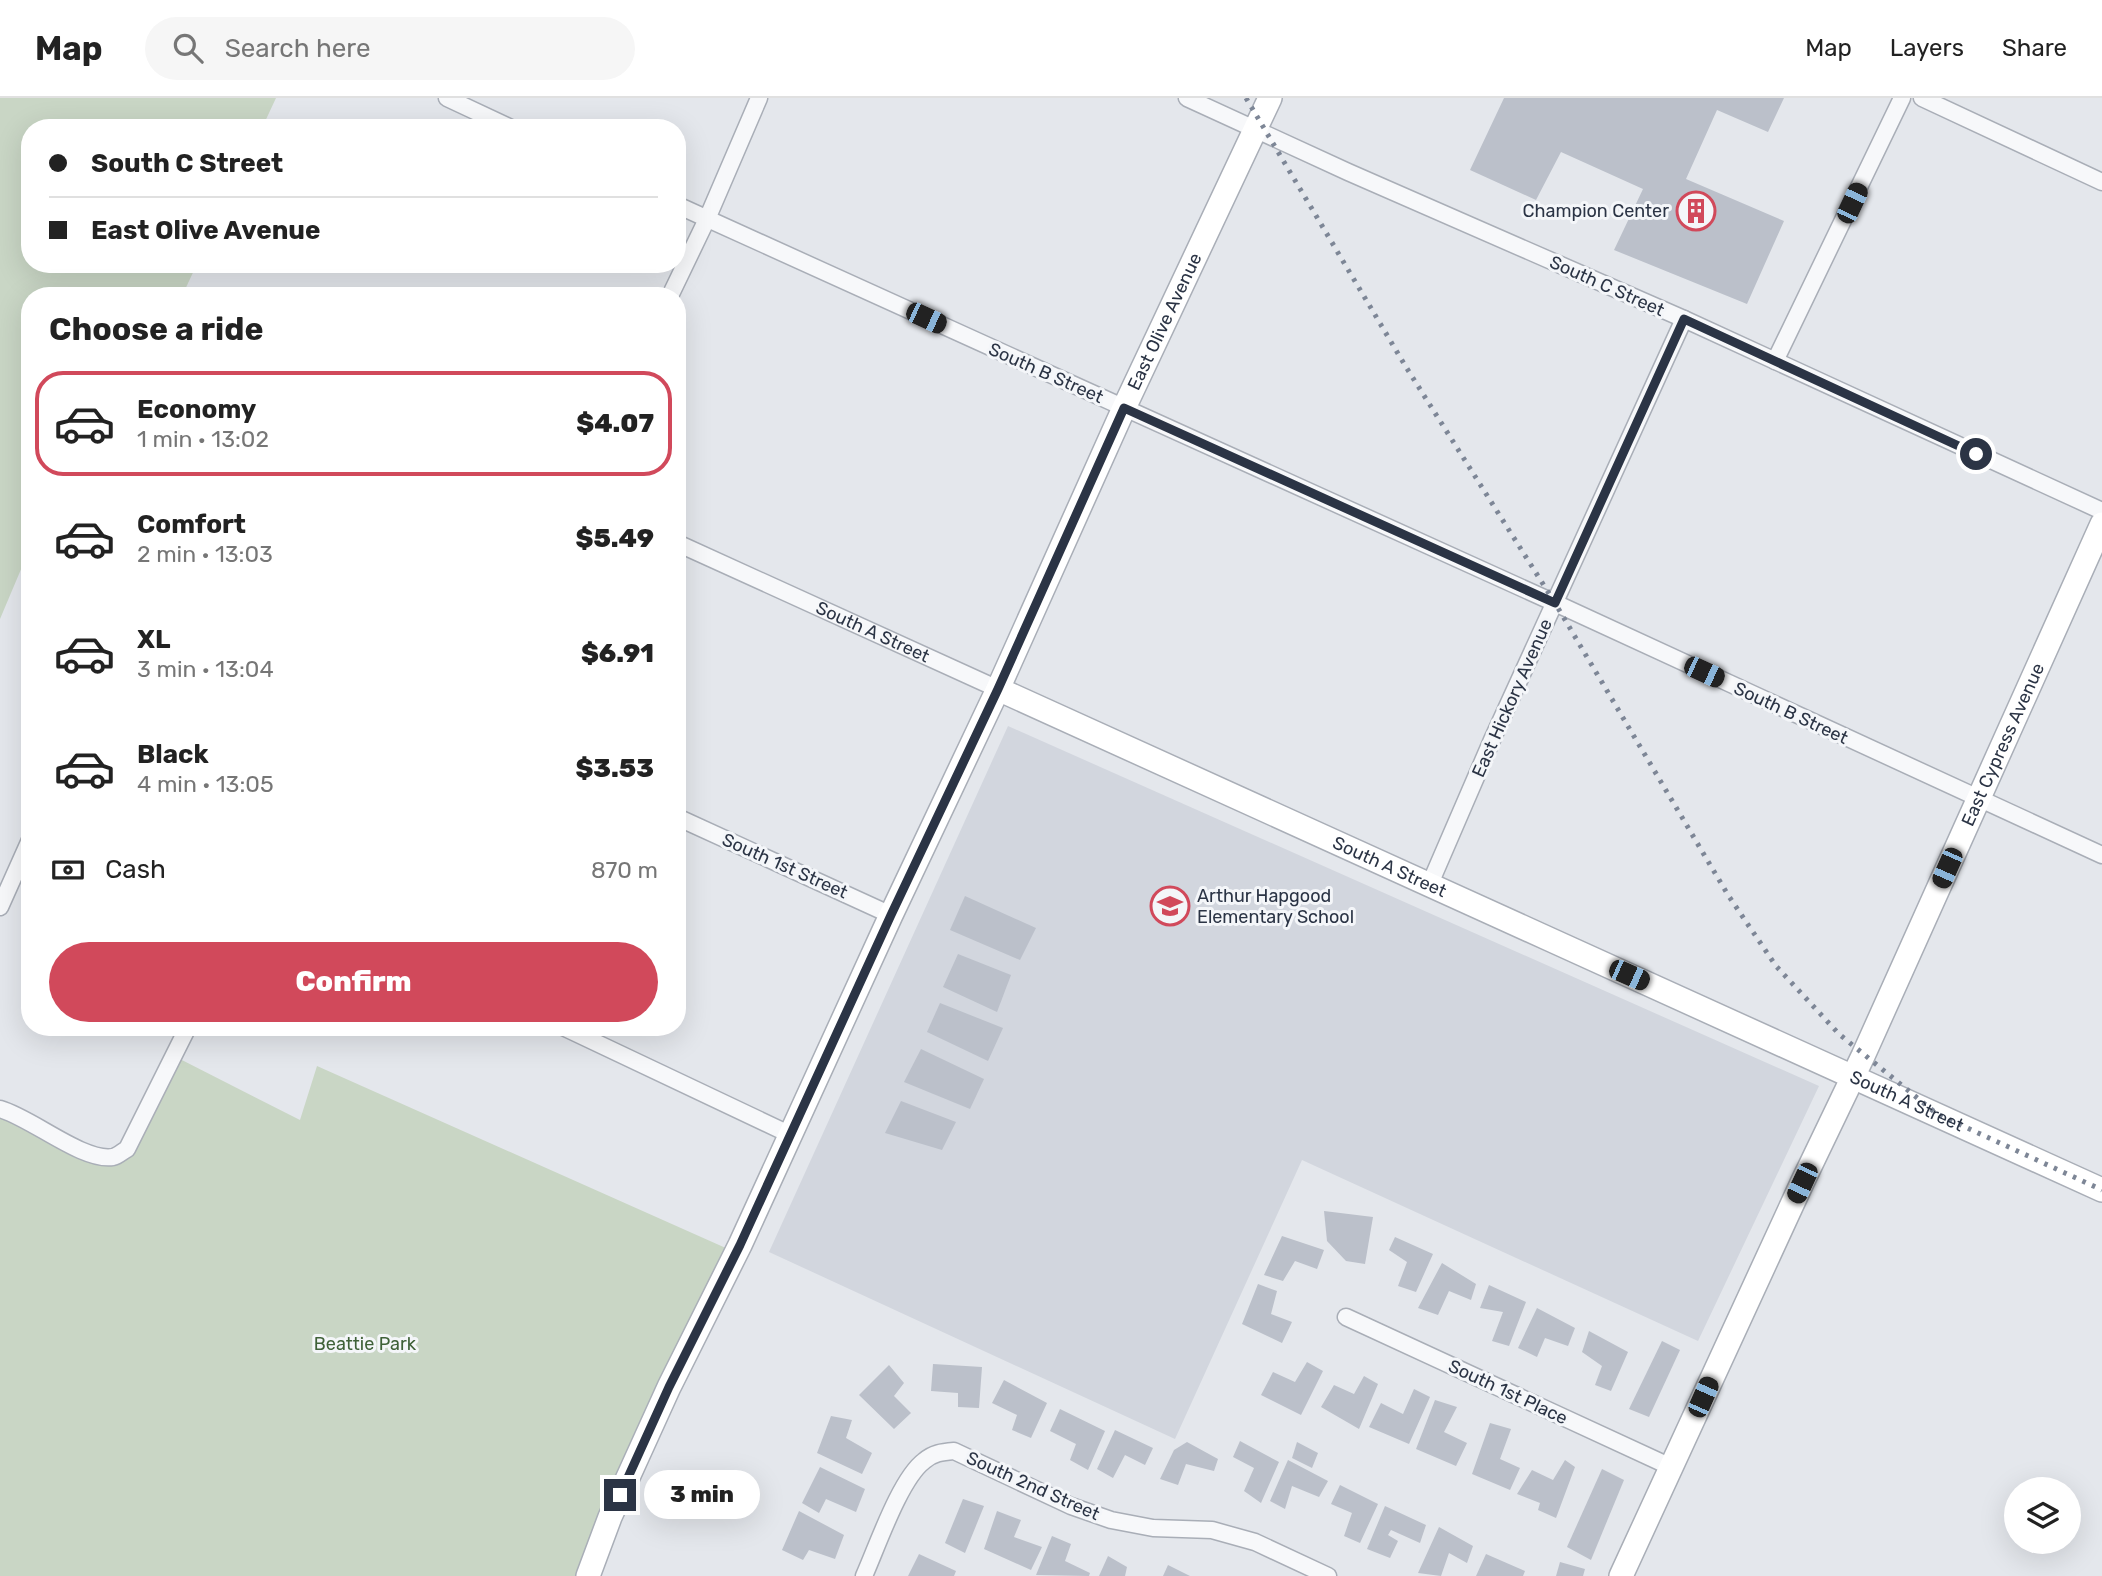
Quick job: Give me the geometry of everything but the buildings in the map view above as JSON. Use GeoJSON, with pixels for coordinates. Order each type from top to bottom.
{"type":"FeatureCollection","features":[{"type":"Feature","properties":{"kind":"street"},"geometry":{"type":"LineString","coordinates":[[447,98],[492,119]]}},
{"type":"Feature","properties":{"kind":"street"},"geometry":{"type":"LineString","coordinates":[[686,263],[759,98]]}},
{"type":"Feature","properties":{"kind":"street","name":"South C Street"},"geometry":{"type":"LineString","coordinates":[[1187,98],[1684,319],[2102,512]]}},
{"type":"Feature","properties":{"kind":"street","name":"East Olive Avenue"},"geometry":{"type":"LineString","coordinates":[[588,1576],[610,1517],[669,1387],[740,1245],[998,689],[1124,408],[1270,98]]}},
{"type":"Feature","properties":{"kind":"street"},"geometry":{"type":"LineString","coordinates":[[1775,361],[1902,98]]}},
{"type":"Feature","properties":{"kind":"street"},"geometry":{"type":"LineString","coordinates":[[1922,98],[2102,182]]}},
{"type":"Feature","properties":{"kind":"street","name":"South B Street"},"geometry":{"type":"LineString","coordinates":[[686,209],[1555,603],[2102,856]]}},
{"type":"Feature","properties":{"kind":"street","name":"East Hickory Avenue"},"geometry":{"type":"LineString","coordinates":[[1429,886],[1684,319]]}},
{"type":"Feature","properties":{"kind":"street","name":"East Cypress Avenue"},"geometry":{"type":"LineString","coordinates":[[1621,1576],[1854,1075],[2102,524]]}},
{"type":"Feature","properties":{"kind":"street","name":"South A Street"},"geometry":{"type":"LineString","coordinates":[[686,547],[2102,1189]]}},
{"type":"Feature","properties":{"kind":"street","name":"South 1st Street"},"geometry":{"type":"LineString","coordinates":[[686,821],[891,915]]}},
{"type":"Feature","properties":{"kind":"street"},"geometry":{"type":"LineString","coordinates":[[0,907],[21,860]]}},
{"type":"Feature","properties":{"kind":"street"},"geometry":{"type":"LineString","coordinates":[[0,1109],[39,1126],[84,1152],[114,1157],[127,1149],[184,1036]]}},
{"type":"Feature","properties":{"kind":"street"},"geometry":{"type":"LineString","coordinates":[[582,1036],[791,1135]]}},
{"type":"Feature","properties":{"kind":"street","name":"South 1st Place"},"geometry":{"type":"LineString","coordinates":[[1346,1317],[1671,1467]]}},
{"type":"Feature","properties":{"kind":"street","name":"South 2nd Street"},"geometry":{"type":"LineString","coordinates":[[864,1576],[904,1487],[922,1462],[938,1452],[954,1451],[1071,1506],[1111,1520],[1153,1528],[1212,1530],[1255,1542],[1328,1576]]}},
{"type":"Feature","properties":{"kind":"shaded area","name":"Arthur Hapgood Elementary School"},"geometry":{"type":"Polygon","coordinates":[[[1008,726],[1819,1086],[1698,1341],[1302,1160],[1175,1439],[769,1252],[1008,726]]]}},
{"type":"Feature","properties":{"kind":"green space"},"geometry":{"type":"Polygon","coordinates":[[[0,98],[276,98],[266,119],[21,119],[21,273],[193,273],[186,287],[21,287],[21,569],[0,619],[0,98]]]}},
{"type":"Feature","properties":{"kind":"green space","name":"Beattie Park"},"geometry":{"type":"Polygon","coordinates":[[[174,1056],[300,1120],[317,1066],[728,1249],[579,1576],[0,1576],[0,1109],[114,1157],[174,1056]]]}},
{"type":"Feature","properties":{"kind":"railway"},"geometry":{"type":"LineString","coordinates":[[1246,98],[1406,367],[1555,603],[1728,895],[1776,966],[1839,1034],[1937,1114],[2102,1190]]}},
{"type":"Feature","properties":{"kind":"place","name":"Champion Center"},"geometry":{"type":"Point","coordinates":[1696,211]}},
{"type":"Feature","properties":{"kind":"place","name":"Arthur Hapgood Elementary School"},"geometry":{"type":"Point","coordinates":[1170,906]}},
{"type":"Feature","properties":{"kind":"route"},"geometry":{"type":"LineString","coordinates":[[620,1495],[669,1387],[740,1245],[998,689],[1124,408],[1555,603],[1684,319],[1976,454]]}}]}
